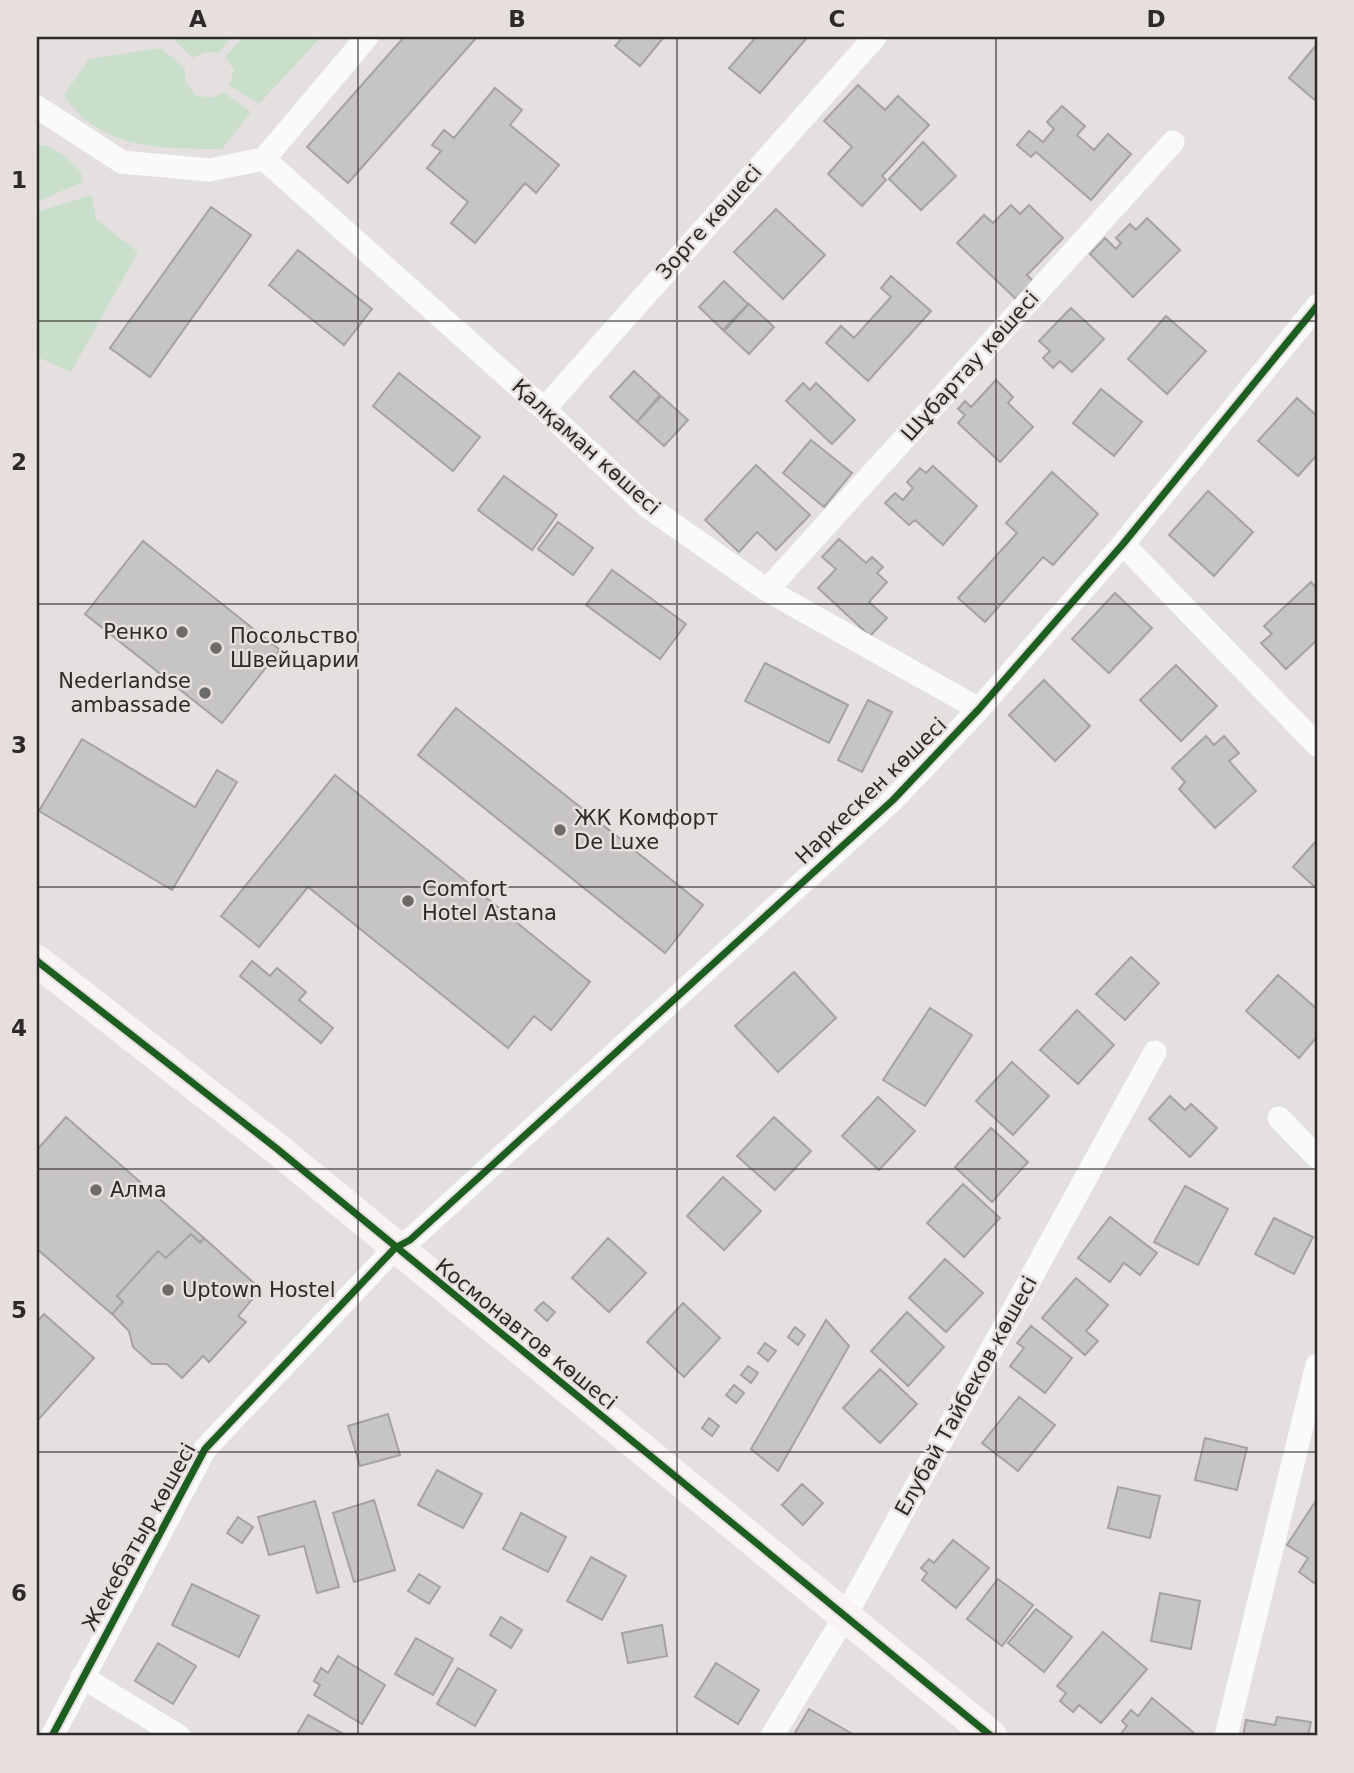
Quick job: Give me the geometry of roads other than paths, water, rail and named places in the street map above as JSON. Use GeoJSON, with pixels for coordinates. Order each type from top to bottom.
{"type":"FeatureCollection","features":[{"type":"Feature","properties":{"kind":"street"},"geometry":{"type":"LineString","coordinates":[[37,107],[122,162],[209,170],[264,159],[367,37]]}},
{"type":"Feature","properties":{"kind":"street","name":"Зорге көшесі"},"geometry":{"type":"LineString","coordinates":[[544,409],[875,37]]}},
{"type":"Feature","properties":{"kind":"street","name":"Шұбартау көшесі"},"geometry":{"type":"LineString","coordinates":[[767,590],[1173,142]]}},
{"type":"Feature","properties":{"kind":"street","name":"Қалқаман көшесі"},"geometry":{"type":"LineString","coordinates":[[264,159],[544,409],[647,506],[767,590],[979,709]]}},
{"type":"Feature","properties":{"kind":"street","name":"Наркескен көшесі"},"geometry":{"type":"LineString","coordinates":[[395,1248],[410,1240],[893,800],[979,709],[1122,544],[1317,306]]}},
{"type":"Feature","properties":{"kind":"street"},"geometry":{"type":"LineString","coordinates":[[1122,544],[1313,733]]}},
{"type":"Feature","properties":{"kind":"street","name":"Космонавтов көшесі"},"geometry":{"type":"LineString","coordinates":[[37,961],[276,1148],[844,1618],[991,1736]]}},
{"type":"Feature","properties":{"kind":"street","name":"Елубай Тайбеков көшесі"},"geometry":{"type":"LineString","coordinates":[[772,1736],[844,1618],[1155,1052]]}},
{"type":"Feature","properties":{"kind":"street"},"geometry":{"type":"LineString","coordinates":[[1279,1118],[1317,1157]]}},
{"type":"Feature","properties":{"kind":"street","name":"Жекебатыр көшесі"},"geometry":{"type":"LineString","coordinates":[[52,1736],[205,1449],[395,1248]]}},
{"type":"Feature","properties":{"kind":"street"},"geometry":{"type":"LineString","coordinates":[[1226,1736],[1317,1365]]}},
{"type":"Feature","properties":{"kind":"street"},"geometry":{"type":"LineString","coordinates":[[82,1677],[178,1736]]}},
{"type":"Feature","properties":{"kind":"place","name":"Ренко"},"geometry":{"type":"Point","coordinates":[182,632]}},
{"type":"Feature","properties":{"kind":"place","name":"Посольство Швейцарии"},"geometry":{"type":"Point","coordinates":[216,648]}},
{"type":"Feature","properties":{"kind":"place","name":"Nederlandse ambassade"},"geometry":{"type":"Point","coordinates":[205,693]}},
{"type":"Feature","properties":{"kind":"place","name":"ЖК Комфорт De Luxe"},"geometry":{"type":"Point","coordinates":[560,830]}},
{"type":"Feature","properties":{"kind":"place","name":"Comfort Hotel Astana"},"geometry":{"type":"Point","coordinates":[408,901]}},
{"type":"Feature","properties":{"kind":"place","name":"Алма"},"geometry":{"type":"Point","coordinates":[96,1190]}},
{"type":"Feature","properties":{"kind":"place","name":"Uptown Hostel"},"geometry":{"type":"Point","coordinates":[168,1290]}}]}
